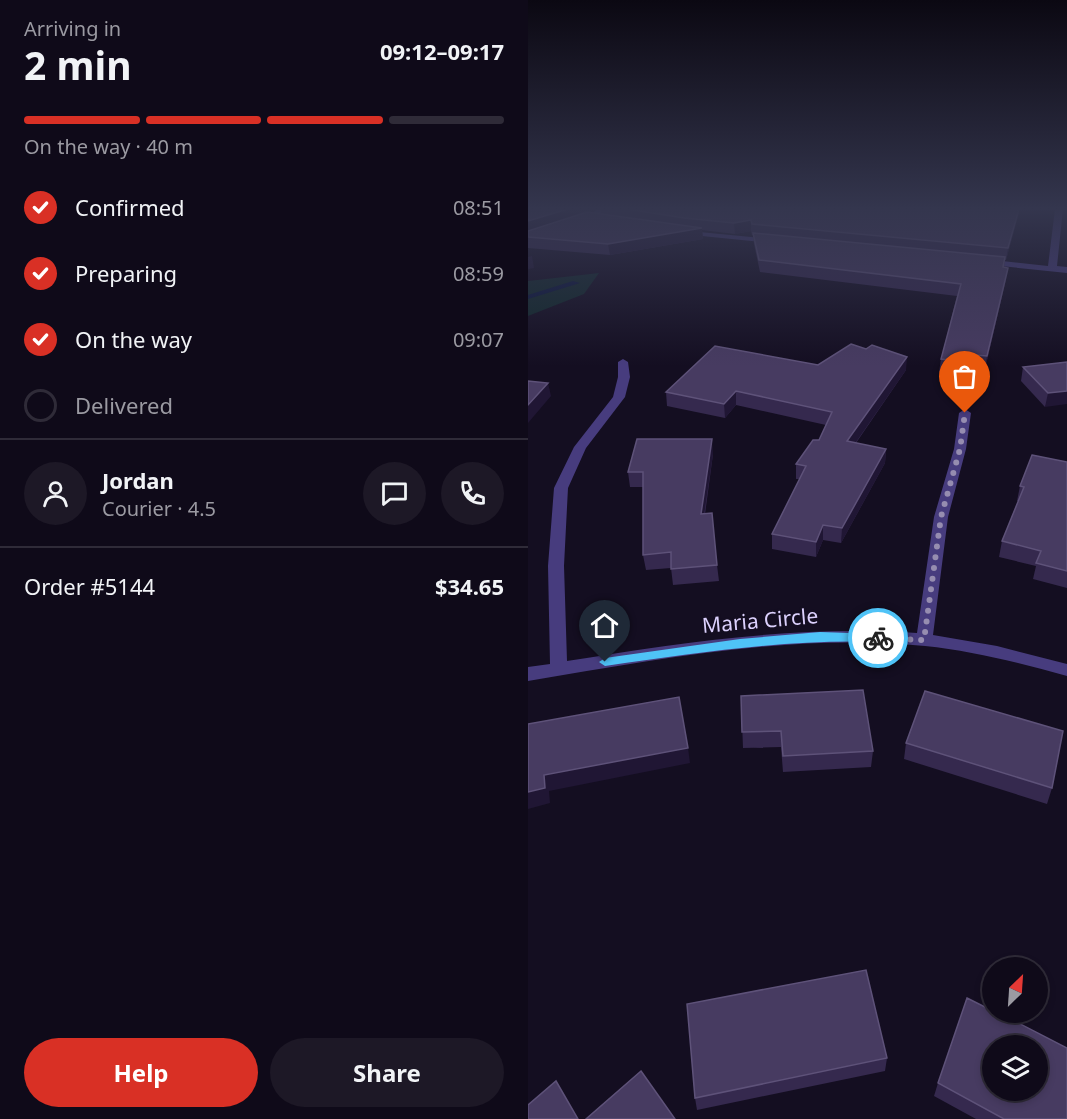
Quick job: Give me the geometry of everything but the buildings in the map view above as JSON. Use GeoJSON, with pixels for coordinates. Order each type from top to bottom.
{"type":"FeatureCollection","features":[{"type":"Feature","properties":{"kind":"street"},"geometry":{"type":"LineString","coordinates":[[971,261],[1067,270]]}},
{"type":"Feature","properties":{"kind":"street"},"geometry":{"type":"LineString","coordinates":[[1052,269],[1053,261]]}},
{"type":"Feature","properties":{"kind":"street"},"geometry":{"type":"LineString","coordinates":[[559,669],[556,566],[561,488],[580,447],[619,397],[624,377],[623,362]]}},
{"type":"Feature","properties":{"kind":"street"},"geometry":{"type":"LineString","coordinates":[[924,640],[941,517],[960,449],[965,413]]}},
{"type":"Feature","properties":{"kind":"street","name":"Maria Circle"},"geometry":{"type":"LineString","coordinates":[[528,674],[720,645],[820,636],[924,640],[982,647],[1067,670]]}},
{"type":"Feature","properties":{"kind":"green space"},"geometry":{"type":"Polygon","coordinates":[[[599,273],[584,294],[528,316],[528,281],[599,273]]]}},
{"type":"Feature","properties":{"kind":"waterway"},"geometry":{"type":"LineString","coordinates":[[528,297],[576,283]]}},
{"type":"Feature","properties":{"kind":"way so far"},"geometry":{"type":"LineString","coordinates":[[878,638],[924,640],[941,517],[960,449],[965,413]]}},
{"type":"Feature","properties":{"kind":"route"},"geometry":{"type":"LineString","coordinates":[[605,662],[740,643],[820,636],[878,638]]}}]}
